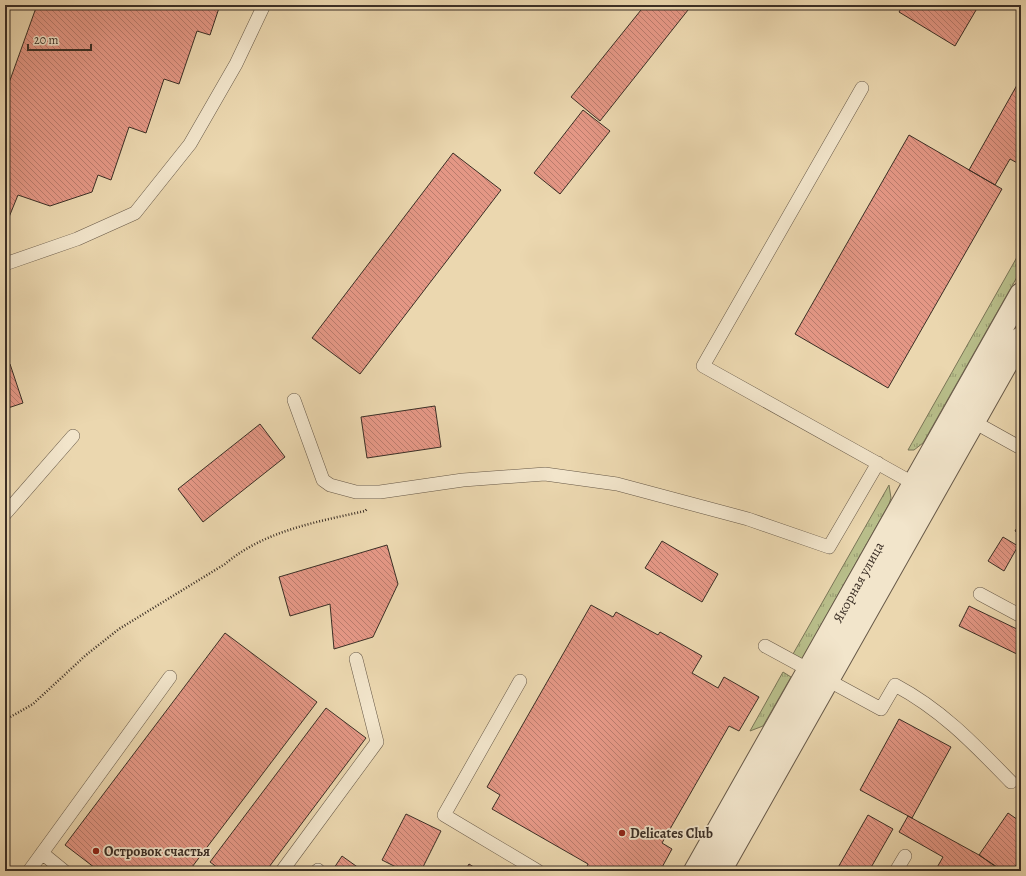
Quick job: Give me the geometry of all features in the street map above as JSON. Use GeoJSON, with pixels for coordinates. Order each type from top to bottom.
{"type":"FeatureCollection","features":[{"type":"Feature","properties":{"kind":"street","name":"Якорная улица"},"geometry":{"type":"LineString","coordinates":[[695,871],[1021,294]]}},
{"type":"Feature","properties":{"kind":"street","name":"Якорная улица"},"geometry":{"type":"LineString","coordinates":[[720,871],[1021,338]]}},
{"type":"Feature","properties":{"kind":"lane"},"geometry":{"type":"LineString","coordinates":[[5,264],[77,239],[136,212],[190,144],[236,64],[264,5]]}},
{"type":"Feature","properties":{"kind":"lane"},"geometry":{"type":"LineString","coordinates":[[862,88],[703,366],[933,494]]}},
{"type":"Feature","properties":{"kind":"lane"},"geometry":{"type":"LineString","coordinates":[[294,400],[323,480],[330,485],[356,492],[380,492],[463,480],[545,474],[617,484],[748,519],[829,547],[878,463]]}},
{"type":"Feature","properties":{"kind":"lane"},"geometry":{"type":"LineString","coordinates":[[974,422],[1021,448]]}},
{"type":"Feature","properties":{"kind":"lane"},"geometry":{"type":"LineString","coordinates":[[5,514],[72,436]]}},
{"type":"Feature","properties":{"kind":"lane"},"geometry":{"type":"LineString","coordinates":[[980,594],[1021,616]]}},
{"type":"Feature","properties":{"kind":"lane"},"geometry":{"type":"LineString","coordinates":[[765,646],[881,709],[895,685],[912,694],[960,730],[1011,782]]}},
{"type":"Feature","properties":{"kind":"lane"},"geometry":{"type":"LineString","coordinates":[[282,871],[377,742],[356,659]]}},
{"type":"Feature","properties":{"kind":"lane"},"geometry":{"type":"LineString","coordinates":[[30,871],[170,677]]}},
{"type":"Feature","properties":{"kind":"lane"},"geometry":{"type":"LineString","coordinates":[[520,681],[444,815],[538,871]]}},
{"type":"Feature","properties":{"kind":"lane"},"geometry":{"type":"LineString","coordinates":[[42,853],[64,871]]}},
{"type":"Feature","properties":{"kind":"lane"},"geometry":{"type":"LineString","coordinates":[[896,871],[905,856]]}},
{"type":"Feature","properties":{"kind":"path"},"geometry":{"type":"LineString","coordinates":[[5,720],[33,704],[86,655],[119,628],[225,564],[238,553],[274,534],[365,511],[380,492]]}},
{"type":"Feature","properties":{"kind":"green space"},"geometry":{"type":"Polygon","coordinates":[[[1021,250],[1021,270],[923,443],[914,450],[908,450],[1021,250]]]}},
{"type":"Feature","properties":{"kind":"green space"},"geometry":{"type":"Polygon","coordinates":[[[889,485],[891,498],[889,504],[802,659],[793,654],[889,485]]]}},
{"type":"Feature","properties":{"kind":"green space"},"geometry":{"type":"Polygon","coordinates":[[[783,672],[791,677],[763,726],[750,731],[783,672]]]}},
{"type":"Feature","properties":{"kind":"building"},"geometry":{"type":"Polygon","coordinates":[[[37,5],[220,5],[210,35],[197,31],[179,84],[164,79],[146,133],[129,127],[111,180],[98,175],[92,192],[50,206],[18,195],[5,227],[5,94],[37,5]]]}},
{"type":"Feature","properties":{"kind":"building"},"geometry":{"type":"Polygon","coordinates":[[[645,5],[692,5],[600,121],[571,97],[645,5]]]}},
{"type":"Feature","properties":{"kind":"building"},"geometry":{"type":"Polygon","coordinates":[[[903,5],[979,5],[955,46],[899,12],[903,5]]]}},
{"type":"Feature","properties":{"kind":"building"},"geometry":{"type":"Polygon","coordinates":[[[1021,78],[1021,165],[1010,159],[995,185],[969,170],[1021,78]]]}},
{"type":"Feature","properties":{"kind":"building"},"geometry":{"type":"Polygon","coordinates":[[[583,110],[610,131],[560,194],[534,173],[583,110]]]}},
{"type":"Feature","properties":{"kind":"building"},"geometry":{"type":"Polygon","coordinates":[[[909,135],[1002,189],[888,388],[795,334],[909,135]]]}},
{"type":"Feature","properties":{"kind":"building"},"geometry":{"type":"Polygon","coordinates":[[[453,153],[501,190],[360,374],[312,338],[453,153]]]}},
{"type":"Feature","properties":{"kind":"building"},"geometry":{"type":"Polygon","coordinates":[[[10,364],[23,403],[5,409],[5,366],[10,364]]]}},
{"type":"Feature","properties":{"kind":"building"},"geometry":{"type":"Polygon","coordinates":[[[435,406],[441,447],[367,458],[361,417],[435,406]]]}},
{"type":"Feature","properties":{"kind":"building"},"geometry":{"type":"Polygon","coordinates":[[[260,424],[285,457],[203,522],[178,489],[260,424]]]}},
{"type":"Feature","properties":{"kind":"building"},"geometry":{"type":"Polygon","coordinates":[[[1021,521],[1021,535],[1015,531],[1021,521]]]}},
{"type":"Feature","properties":{"kind":"building"},"geometry":{"type":"Polygon","coordinates":[[[1003,537],[1018,546],[1004,571],[988,561],[1003,537]]]}},
{"type":"Feature","properties":{"kind":"building"},"geometry":{"type":"Polygon","coordinates":[[[662,541],[718,574],[702,602],[645,568],[662,541]]]}},
{"type":"Feature","properties":{"kind":"building"},"geometry":{"type":"Polygon","coordinates":[[[387,545],[398,584],[373,637],[334,649],[330,604],[290,616],[279,577],[387,545]]]}},
{"type":"Feature","properties":{"kind":"building"},"geometry":{"type":"Polygon","coordinates":[[[591,605],[613,617],[616,612],[658,635],[660,632],[702,656],[692,673],[718,688],[724,677],[759,697],[739,731],[729,726],[662,843],[672,849],[660,871],[585,871],[588,864],[492,809],[500,795],[487,787],[591,605]]]}},
{"type":"Feature","properties":{"kind":"building"},"geometry":{"type":"Polygon","coordinates":[[[969,606],[1021,631],[1021,656],[959,626],[969,606]]]}},
{"type":"Feature","properties":{"kind":"building"},"geometry":{"type":"Polygon","coordinates":[[[225,633],[317,702],[189,871],[99,871],[65,845],[225,633]]]}},
{"type":"Feature","properties":{"kind":"building"},"geometry":{"type":"Polygon","coordinates":[[[326,708],[366,738],[266,871],[222,871],[210,862],[326,708]]]}},
{"type":"Feature","properties":{"kind":"building"},"geometry":{"type":"Polygon","coordinates":[[[899,719],[951,747],[912,818],[860,790],[899,719]]]}},
{"type":"Feature","properties":{"kind":"building"},"geometry":{"type":"Polygon","coordinates":[[[1008,813],[1021,822],[1021,858],[1012,871],[1003,871],[979,855],[1008,813]]]}},
{"type":"Feature","properties":{"kind":"building"},"geometry":{"type":"Polygon","coordinates":[[[406,814],[441,831],[421,871],[404,871],[382,860],[406,814]]]}},
{"type":"Feature","properties":{"kind":"building"},"geometry":{"type":"Polygon","coordinates":[[[868,815],[893,829],[869,871],[836,871],[868,815]]]}},
{"type":"Feature","properties":{"kind":"building"},"geometry":{"type":"Polygon","coordinates":[[[908,816],[979,855],[999,869],[998,871],[935,871],[943,857],[899,832],[908,816]]]}},
{"type":"Feature","properties":{"kind":"building"},"geometry":{"type":"Polygon","coordinates":[[[342,856],[363,871],[332,871],[342,856]]]}},
{"type":"Feature","properties":{"kind":"building"},"geometry":{"type":"Polygon","coordinates":[[[469,864],[480,871],[465,871],[469,864]]]}},
{"type":"Feature","properties":{"kind":"place","name":"Delicates Club"},"geometry":{"type":"Point","coordinates":[622,833]}},
{"type":"Feature","properties":{"kind":"place","name":"Островок счастья"},"geometry":{"type":"Point","coordinates":[96,851]}}]}
